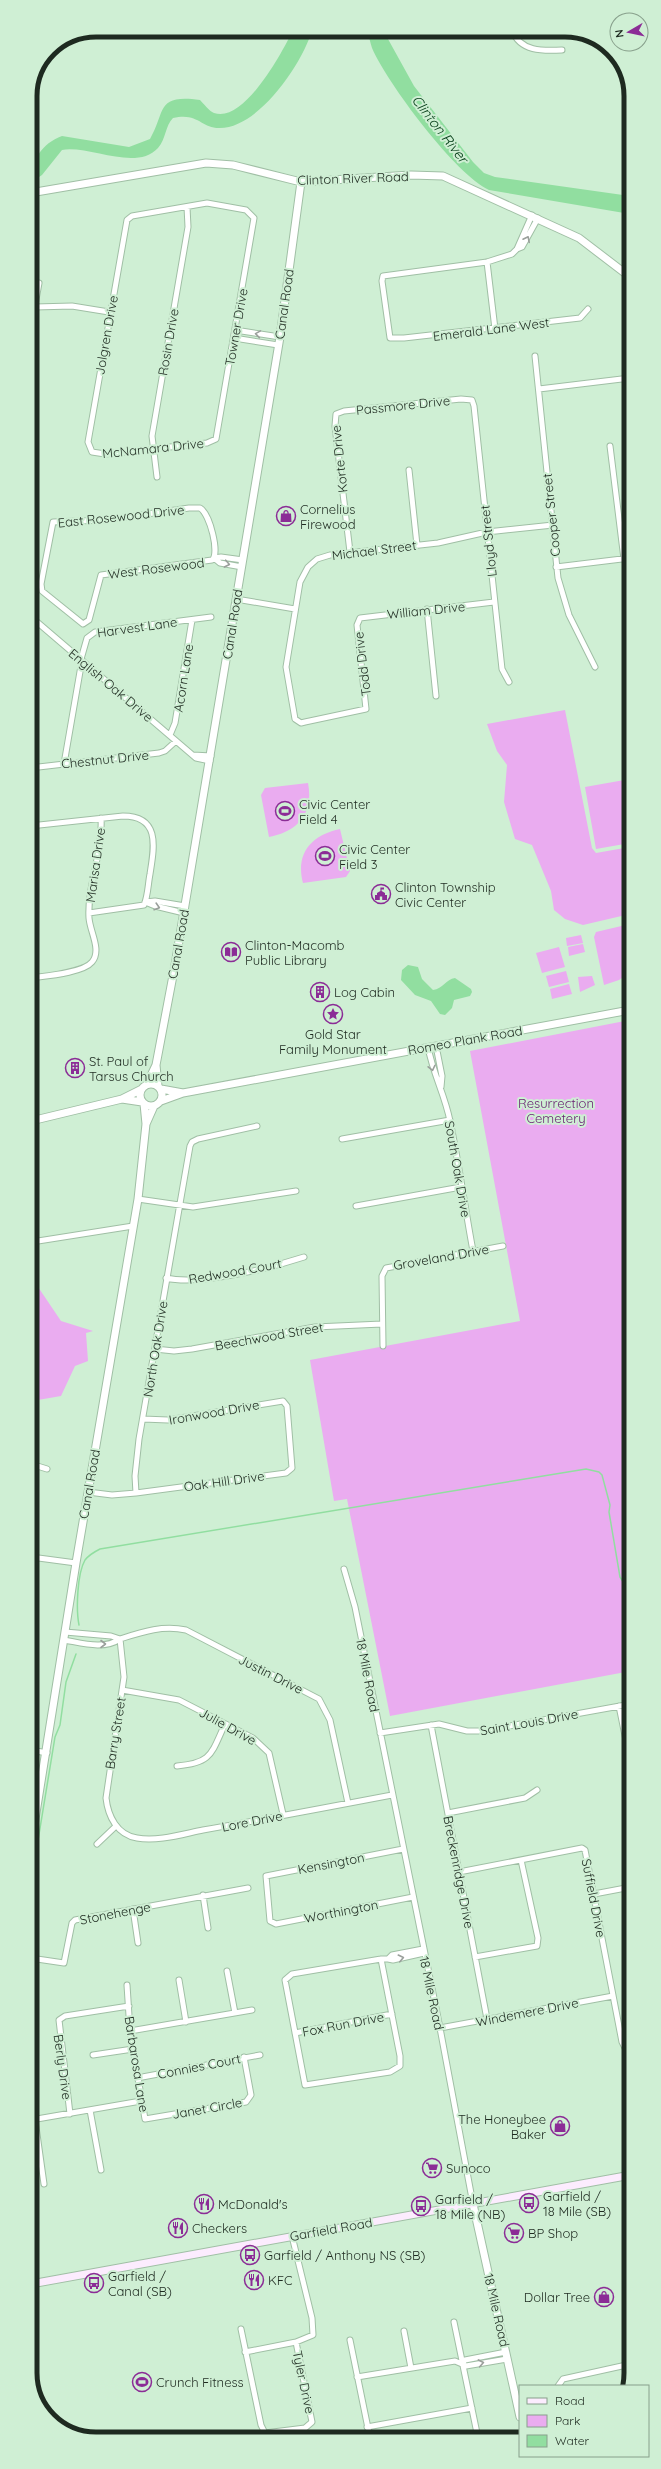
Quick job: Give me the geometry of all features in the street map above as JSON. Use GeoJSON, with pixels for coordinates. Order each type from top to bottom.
{"type":"FeatureCollection","features":[{"type":"Feature","properties":{"kind":"main road","name":"Garfield Road"},"geometry":{"type":"LineString","coordinates":[[37,2283],[624,2176]]}},
{"type":"Feature","properties":{"kind":"street"},"geometry":{"type":"LineString","coordinates":[[517,37],[520,41],[534,50],[562,50]]}},
{"type":"Feature","properties":{"kind":"street","name":"Clinton River Road"},"geometry":{"type":"LineString","coordinates":[[37,192],[206,163],[234,165],[301,182],[435,175],[446,178],[535,216],[590,244],[624,272]]}},
{"type":"Feature","properties":{"kind":"street","name":"Canal Road"},"geometry":{"type":"LineString","coordinates":[[144,1086],[156,1065],[184,909],[280,337],[301,182]]}},
{"type":"Feature","properties":{"kind":"street","name":"Towner Drive"},"geometry":{"type":"LineString","coordinates":[[187,207],[218,204],[246,210],[252,214],[254,220],[216,439]]}},
{"type":"Feature","properties":{"kind":"street","name":"Jolgren Drive"},"geometry":{"type":"LineString","coordinates":[[90,451],[88,442],[109,312],[128,218],[187,207]]}},
{"type":"Feature","properties":{"kind":"street","name":"Rosin Drive"},"geometry":{"type":"LineString","coordinates":[[157,477],[152,436],[188,224],[187,207]]}},
{"type":"Feature","properties":{"kind":"street"},"geometry":{"type":"LineString","coordinates":[[495,329],[487,262],[512,254],[517,249],[535,216]]}},
{"type":"Feature","properties":{"kind":"street","name":"Emerald Lane West"},"geometry":{"type":"LineString","coordinates":[[487,262],[383,276],[382,282],[390,338],[495,329],[580,318],[588,309]]}},
{"type":"Feature","properties":{"kind":"street"},"geometry":{"type":"LineString","coordinates":[[37,295],[39,283]]}},
{"type":"Feature","properties":{"kind":"street"},"geometry":{"type":"LineString","coordinates":[[37,307],[72,306],[109,312]]}},
{"type":"Feature","properties":{"kind":"street"},"geometry":{"type":"LineString","coordinates":[[235,330],[280,337]]}},
{"type":"Feature","properties":{"kind":"street"},"geometry":{"type":"LineString","coordinates":[[234,338],[278,345]]}},
{"type":"Feature","properties":{"kind":"street","name":"Cooper Street"},"geometry":{"type":"LineString","coordinates":[[535,356],[556,567],[565,604],[596,667]]}},
{"type":"Feature","properties":{"kind":"street"},"geometry":{"type":"LineString","coordinates":[[539,389],[624,379]]}},
{"type":"Feature","properties":{"kind":"street","name":"Passmore Drive"},"geometry":{"type":"LineString","coordinates":[[336,414],[344,411],[470,399]]}},
{"type":"Feature","properties":{"kind":"street","name":"Lloyd Street"},"geometry":{"type":"LineString","coordinates":[[470,399],[474,406],[502,669],[509,682]]}},
{"type":"Feature","properties":{"kind":"street","name":"Korte Drive"},"geometry":{"type":"LineString","coordinates":[[336,414],[335,426],[350,552]]}},
{"type":"Feature","properties":{"kind":"street","name":"McNamara Drive"},"geometry":{"type":"LineString","coordinates":[[90,451],[105,454],[207,443],[216,439]]}},
{"type":"Feature","properties":{"kind":"street"},"geometry":{"type":"LineString","coordinates":[[556,567],[624,559],[610,446]]}},
{"type":"Feature","properties":{"kind":"street"},"geometry":{"type":"LineString","coordinates":[[409,470],[417,545]]}},
{"type":"Feature","properties":{"kind":"street","name":"East Rosewood Drive"},"geometry":{"type":"LineString","coordinates":[[86,623],[78,622],[45,594],[41,587],[51,524],[60,520],[104,520],[199,508],[204,510],[209,520],[214,558]]}},
{"type":"Feature","properties":{"kind":"street","name":"Michael Street"},"geometry":{"type":"LineString","coordinates":[[366,709],[305,722],[297,721],[294,715],[286,667],[300,582],[308,567],[322,557],[350,552],[417,545],[487,532],[553,526]]}},
{"type":"Feature","properties":{"kind":"street","name":"West Rosewood"},"geometry":{"type":"LineString","coordinates":[[86,623],[90,617],[101,575],[209,561],[214,558],[220,563],[242,564]]}},
{"type":"Feature","properties":{"kind":"street"},"geometry":{"type":"LineString","coordinates":[[236,599],[295,609]]}},
{"type":"Feature","properties":{"kind":"street","name":"William Drive"},"geometry":{"type":"LineString","coordinates":[[358,620],[362,617],[494,602]]}},
{"type":"Feature","properties":{"kind":"street"},"geometry":{"type":"LineString","coordinates":[[426,610],[436,696]]}},
{"type":"Feature","properties":{"kind":"street","name":"Harvest Lane"},"geometry":{"type":"LineString","coordinates":[[64,764],[87,638],[95,632],[211,618]]}},
{"type":"Feature","properties":{"kind":"street","name":"Acorn Lane"},"geometry":{"type":"LineString","coordinates":[[170,735],[176,723],[192,620]]}},
{"type":"Feature","properties":{"kind":"street","name":"Todd Drive"},"geometry":{"type":"LineString","coordinates":[[358,620],[366,709]]}},
{"type":"Feature","properties":{"kind":"street","name":"English Oak Drive"},"geometry":{"type":"LineString","coordinates":[[37,623],[196,758],[210,758]]}},
{"type":"Feature","properties":{"kind":"street","name":"Chestnut Drive"},"geometry":{"type":"LineString","coordinates":[[37,767],[159,753],[166,751],[176,741]]}},
{"type":"Feature","properties":{"kind":"street"},"geometry":{"type":"LineString","coordinates":[[37,825],[116,816],[128,816],[141,820],[149,827],[153,836],[155,847],[145,902],[141,907],[89,913]]}},
{"type":"Feature","properties":{"kind":"street","name":"Marisa Drive"},"geometry":{"type":"LineString","coordinates":[[37,977],[83,968],[92,963],[96,952],[89,913],[101,838],[101,818]]}},
{"type":"Feature","properties":{"kind":"street"},"geometry":{"type":"LineString","coordinates":[[145,902],[154,906],[184,909]]}},
{"type":"Feature","properties":{"kind":"street","name":"Romeo Plank Road"},"geometry":{"type":"LineString","coordinates":[[161,1101],[183,1093],[624,1011]]}},
{"type":"Feature","properties":{"kind":"street","name":"South Oak Drive"},"geometry":{"type":"LineString","coordinates":[[436,1046],[442,1076],[441,1086],[450,1120],[473,1251]]}},
{"type":"Feature","properties":{"kind":"street","name":"South Oak Drive"},"geometry":{"type":"LineString","coordinates":[[428,1047],[435,1079],[441,1086]]}},
{"type":"Feature","properties":{"kind":"street","name":"Canal Road"},"geometry":{"type":"LineString","coordinates":[[156,1065],[160,1087]]}},
{"type":"Feature","properties":{"kind":"street"},"geometry":{"type":"LineString","coordinates":[[143,1103],[140,1096],[144,1086]]}},
{"type":"Feature","properties":{"kind":"street"},"geometry":{"type":"LineString","coordinates":[[37,1120],[122,1099],[144,1086],[160,1087],[161,1101],[154,1106],[122,1099]]}},
{"type":"Feature","properties":{"kind":"street","name":"Romeo Plank Road"},"geometry":{"type":"LineString","coordinates":[[160,1087],[183,1093]]}},
{"type":"Feature","properties":{"kind":"street","name":"Canal Road"},"geometry":{"type":"LineString","coordinates":[[37,1810],[76,1563],[138,1199],[146,1124],[143,1103]]}},
{"type":"Feature","properties":{"kind":"street","name":"Canal Road"},"geometry":{"type":"LineString","coordinates":[[146,1124],[154,1106]]}},
{"type":"Feature","properties":{"kind":"street"},"geometry":{"type":"LineString","coordinates":[[342,1139],[450,1120]]}},
{"type":"Feature","properties":{"kind":"street","name":"North Oak Drive"},"geometry":{"type":"LineString","coordinates":[[136,1493],[136,1457],[178,1206],[192,1142],[257,1126]]}},
{"type":"Feature","properties":{"kind":"street"},"geometry":{"type":"LineString","coordinates":[[356,1206],[461,1186]]}},
{"type":"Feature","properties":{"kind":"street"},"geometry":{"type":"LineString","coordinates":[[138,1199],[178,1206],[211,1206],[296,1191]]}},
{"type":"Feature","properties":{"kind":"street"},"geometry":{"type":"LineString","coordinates":[[38,1241],[133,1226]]}},
{"type":"Feature","properties":{"kind":"street","name":"Groveland Drive"},"geometry":{"type":"LineString","coordinates":[[383,1346],[382,1276],[386,1268],[503,1246]]}},
{"type":"Feature","properties":{"kind":"street","name":"Redwood Court"},"geometry":{"type":"LineString","coordinates":[[166,1278],[182,1281],[204,1279],[304,1257]]}},
{"type":"Feature","properties":{"kind":"street","name":"Beechwood Street"},"geometry":{"type":"LineString","coordinates":[[155,1349],[174,1351],[192,1349],[315,1327],[382,1324]]}},
{"type":"Feature","properties":{"kind":"street","name":"Ironwood Drive"},"geometry":{"type":"LineString","coordinates":[[143,1419],[168,1420],[277,1401],[285,1402]]}},
{"type":"Feature","properties":{"kind":"street","name":"Oak Hill Drive"},"geometry":{"type":"LineString","coordinates":[[88,1492],[112,1495],[136,1493],[290,1471],[292,1462],[287,1406],[285,1402]]}},
{"type":"Feature","properties":{"kind":"street"},"geometry":{"type":"LineString","coordinates":[[37,1466],[47,1469]]}},
{"type":"Feature","properties":{"kind":"street"},"geometry":{"type":"LineString","coordinates":[[37,1558],[76,1563]]}},
{"type":"Feature","properties":{"kind":"street","name":"18 Mile Road"},"geometry":{"type":"LineString","coordinates":[[344,1569],[350,1587],[423,1951],[440,2028],[473,2204],[519,2412]]}},
{"type":"Feature","properties":{"kind":"street","name":"Justin Drive"},"geometry":{"type":"LineString","coordinates":[[65,1636],[79,1642],[112,1644],[120,1639],[139,1632],[167,1627],[186,1630],[319,1699],[330,1720],[348,1803]]}},
{"type":"Feature","properties":{"kind":"street"},"geometry":{"type":"LineString","coordinates":[[79,1642],[80,1634]]}},
{"type":"Feature","properties":{"kind":"street"},"geometry":{"type":"LineString","coordinates":[[65,1636],[80,1634],[111,1636],[120,1639]]}},
{"type":"Feature","properties":{"kind":"street","name":"Barry Street"},"geometry":{"type":"LineString","coordinates":[[116,1826],[107,1809],[106,1786],[122,1690],[123,1657],[120,1639]]}},
{"type":"Feature","properties":{"kind":"street","name":"Julie Drive"},"geometry":{"type":"LineString","coordinates":[[122,1690],[171,1697],[253,1738],[269,1753],[283,1814]]}},
{"type":"Feature","properties":{"kind":"street","name":"Saint Louis Drive"},"geometry":{"type":"LineString","coordinates":[[380,1733],[431,1724],[482,1731],[624,1705]]}},
{"type":"Feature","properties":{"kind":"street"},"geometry":{"type":"LineString","coordinates":[[619,1706],[624,1731]]}},
{"type":"Feature","properties":{"kind":"street"},"geometry":{"type":"LineString","coordinates":[[177,1766],[197,1764],[206,1758],[225,1724]]}},
{"type":"Feature","properties":{"kind":"street","name":"Breckenridge Drive"},"geometry":{"type":"LineString","coordinates":[[431,1724],[487,2019]]}},
{"type":"Feature","properties":{"kind":"street"},"geometry":{"type":"LineString","coordinates":[[37,1751],[47,1753]]}},
{"type":"Feature","properties":{"kind":"street"},"geometry":{"type":"LineString","coordinates":[[448,1813],[525,1798],[536,1790]]}},
{"type":"Feature","properties":{"kind":"street","name":"Lore Drive"},"geometry":{"type":"LineString","coordinates":[[116,1826],[129,1836],[148,1839],[392,1795]]}},
{"type":"Feature","properties":{"kind":"street"},"geometry":{"type":"LineString","coordinates":[[97,1844],[116,1826]]}},
{"type":"Feature","properties":{"kind":"street","name":"Suffield Drive"},"geometry":{"type":"LineString","coordinates":[[459,1872],[582,1848],[586,1850],[613,1996],[624,2034]]}},
{"type":"Feature","properties":{"kind":"street","name":"Kensington"},"geometry":{"type":"LineString","coordinates":[[270,1921],[265,1881],[266,1876],[403,1849]]}},
{"type":"Feature","properties":{"kind":"street"},"geometry":{"type":"LineString","coordinates":[[475,1957],[537,1946],[538,1938],[521,1860]]}},
{"type":"Feature","properties":{"kind":"street","name":"Stonehenge"},"geometry":{"type":"LineString","coordinates":[[37,1959],[64,1963],[74,1921],[248,1888]]}},
{"type":"Feature","properties":{"kind":"street"},"geometry":{"type":"LineString","coordinates":[[594,1894],[624,1888]]}},
{"type":"Feature","properties":{"kind":"street"},"geometry":{"type":"LineString","coordinates":[[203,1896],[208,1928]]}},
{"type":"Feature","properties":{"kind":"street","name":"Worthington"},"geometry":{"type":"LineString","coordinates":[[270,1921],[276,1924],[412,1897]]}},
{"type":"Feature","properties":{"kind":"street"},"geometry":{"type":"LineString","coordinates":[[133,1909],[138,1943]]}},
{"type":"Feature","properties":{"kind":"street"},"geometry":{"type":"LineString","coordinates":[[381,1959],[392,2014],[400,2066],[390,2072],[305,2085],[285,1980],[292,1974],[381,1959],[388,1959],[392,1955],[423,1951]]}},
{"type":"Feature","properties":{"kind":"street"},"geometry":{"type":"LineString","coordinates":[[228,1971],[235,2013]]}},
{"type":"Feature","properties":{"kind":"street"},"geometry":{"type":"LineString","coordinates":[[179,1980],[186,2022]]}},
{"type":"Feature","properties":{"kind":"street","name":"Barbarosa Lane"},"geometry":{"type":"LineString","coordinates":[[127,1985],[130,2031],[145,2119]]}},
{"type":"Feature","properties":{"kind":"street","name":"Windemere Drive"},"geometry":{"type":"LineString","coordinates":[[440,2028],[613,1996]]}},
{"type":"Feature","properties":{"kind":"street","name":"Berly Drive"},"geometry":{"type":"LineString","coordinates":[[70,2114],[59,2020],[65,2016],[129,2006]]}},
{"type":"Feature","properties":{"kind":"street"},"geometry":{"type":"LineString","coordinates":[[130,2031],[252,2010]]}},
{"type":"Feature","properties":{"kind":"street","name":"Fox Run Drive"},"geometry":{"type":"LineString","coordinates":[[295,2033],[392,2014]]}},
{"type":"Feature","properties":{"kind":"street"},"geometry":{"type":"LineString","coordinates":[[93,2055],[133,2049]]}},
{"type":"Feature","properties":{"kind":"street","name":"Connies Court"},"geometry":{"type":"LineString","coordinates":[[137,2078],[260,2055]]}},
{"type":"Feature","properties":{"kind":"street","name":"Janet Circle"},"geometry":{"type":"LineString","coordinates":[[145,2119],[246,2102],[251,2095],[244,2057]]}},
{"type":"Feature","properties":{"kind":"street"},"geometry":{"type":"LineString","coordinates":[[37,2119],[141,2101]]}},
{"type":"Feature","properties":{"kind":"street"},"geometry":{"type":"LineString","coordinates":[[90,2110],[101,2170]]}},
{"type":"Feature","properties":{"kind":"street"},"geometry":{"type":"LineString","coordinates":[[37,2143],[44,2184]]}},
{"type":"Feature","properties":{"kind":"street"},"geometry":{"type":"LineString","coordinates":[[241,2329],[245,2352],[296,2342],[310,2337],[314,2330],[292,2236]]}},
{"type":"Feature","properties":{"kind":"street"},"geometry":{"type":"LineString","coordinates":[[454,2322],[477,2432]]}},
{"type":"Feature","properties":{"kind":"street"},"geometry":{"type":"LineString","coordinates":[[404,2331],[411,2368]]}},
{"type":"Feature","properties":{"kind":"street"},"geometry":{"type":"LineString","coordinates":[[350,2340],[368,2432]]}},
{"type":"Feature","properties":{"kind":"street","name":"Tyler Drive"},"geometry":{"type":"LineString","coordinates":[[273,2432],[305,2428],[312,2422],[296,2342]]}},
{"type":"Feature","properties":{"kind":"street","name":"Tyler Drive"},"geometry":{"type":"LineString","coordinates":[[245,2352],[265,2432]]}},
{"type":"Feature","properties":{"kind":"street"},"geometry":{"type":"LineString","coordinates":[[357,2376],[455,2361],[466,2366],[507,2355]]}},
{"type":"Feature","properties":{"kind":"street"},"geometry":{"type":"LineString","coordinates":[[558,2384],[563,2379],[624,2366]]}},
{"type":"Feature","properties":{"kind":"street"},"geometry":{"type":"LineString","coordinates":[[367,2427],[472,2408]]}},
{"type":"Feature","properties":{"kind":"green space"},"geometry":{"type":"Polygon","coordinates":[[[565,710],[592,848],[596,853],[624,848],[624,915],[583,925],[565,919],[554,910],[551,891],[532,845],[515,839],[504,802],[507,765],[497,751],[487,724],[565,710]]]}},
{"type":"Feature","properties":{"kind":"green space"},"geometry":{"type":"Polygon","coordinates":[[[624,780],[624,844],[596,849],[585,787],[624,780]]]}},
{"type":"Feature","properties":{"kind":"green space","name":"Civic Center Field 4"},"geometry":{"type":"Polygon","coordinates":[[[308,783],[308,804],[306,812],[301,820],[288,831],[269,837],[261,795],[265,788],[308,783]]]}},
{"type":"Feature","properties":{"kind":"green space","name":"Civic Center Field 3"},"geometry":{"type":"Polygon","coordinates":[[[340,829],[350,871],[346,877],[303,883],[301,863],[308,847],[321,836],[340,829]]]}},
{"type":"Feature","properties":{"kind":"green space"},"geometry":{"type":"Polygon","coordinates":[[[624,925],[624,976],[619,980],[604,985],[594,937],[596,932],[624,925]]]}},
{"type":"Feature","properties":{"kind":"green space"},"geometry":{"type":"Polygon","coordinates":[[[581,935],[583,943],[567,946],[566,938],[581,935]]]}},
{"type":"Feature","properties":{"kind":"green space"},"geometry":{"type":"Polygon","coordinates":[[[583,944],[585,952],[569,956],[568,947],[583,944]]]}},
{"type":"Feature","properties":{"kind":"green space"},"geometry":{"type":"Polygon","coordinates":[[[559,947],[565,967],[542,973],[536,953],[559,947]]]}},
{"type":"Feature","properties":{"kind":"green space"},"geometry":{"type":"Polygon","coordinates":[[[566,971],[569,982],[549,987],[546,976],[566,971]]]}},
{"type":"Feature","properties":{"kind":"green space"},"geometry":{"type":"Polygon","coordinates":[[[592,976],[595,985],[580,992],[578,977],[592,976]]]}},
{"type":"Feature","properties":{"kind":"green space"},"geometry":{"type":"Polygon","coordinates":[[[569,984],[572,994],[552,999],[550,989],[569,984]]]}},
{"type":"Feature","properties":{"kind":"green space","name":"Resurrection Cemetery"},"geometry":{"type":"Polygon","coordinates":[[[624,1021],[624,1672],[390,1716],[347,1499],[334,1501],[310,1360],[520,1321],[470,1051],[624,1021]]]}},
{"type":"Feature","properties":{"kind":"green space"},"geometry":{"type":"Polygon","coordinates":[[[37,1285],[61,1321],[93,1331],[86,1333],[88,1361],[75,1366],[61,1396],[37,1400],[37,1285]]]}},
{"type":"Feature","properties":{"kind":"water"},"geometry":{"type":"Polygon","coordinates":[[[289,37],[310,37],[289,76],[277,92],[249,118],[234,125],[219,128],[208,126],[188,117],[173,118],[168,125],[163,141],[158,148],[149,155],[138,158],[125,158],[73,149],[62,150],[42,175],[37,178],[38,154],[49,143],[62,136],[129,147],[150,139],[164,107],[175,100],[200,100],[214,113],[226,113],[238,108],[261,84],[289,37]]]}},
{"type":"Feature","properties":{"kind":"water","name":"Clinton River"},"geometry":{"type":"Polygon","coordinates":[[[369,37],[387,37],[414,86],[473,162],[484,173],[495,177],[624,195],[624,213],[489,190],[475,181],[441,148],[392,83],[372,48],[369,37]]]}},
{"type":"Feature","properties":{"kind":"water"},"geometry":{"type":"Polygon","coordinates":[[[408,965],[418,967],[422,979],[433,990],[455,978],[471,989],[472,992],[470,996],[454,1000],[452,1008],[445,1015],[440,1014],[431,1001],[415,995],[401,980],[402,970],[408,965]]]}},
{"type":"Feature","properties":{"kind":"waterway"},"geometry":{"type":"LineString","coordinates":[[79,1625],[78,1592],[82,1566],[88,1557],[100,1549],[586,1469],[599,1472],[602,1475],[610,1505],[609,1512],[620,1577],[624,1583]]}},
{"type":"Feature","properties":{"kind":"waterway"},"geometry":{"type":"LineString","coordinates":[[37,1846],[55,1737],[60,1725],[66,1682],[76,1654]]}},
{"type":"Feature","properties":{"kind":"place","name":"Cornelius Firewood"},"geometry":{"type":"Point","coordinates":[286,516]}},
{"type":"Feature","properties":{"kind":"place","name":"Civic Center Field 4"},"geometry":{"type":"Point","coordinates":[285,811]}},
{"type":"Feature","properties":{"kind":"place","name":"Civic Center Field 3"},"geometry":{"type":"Point","coordinates":[325,856]}},
{"type":"Feature","properties":{"kind":"place","name":"Clinton Township Civic Center"},"geometry":{"type":"Point","coordinates":[381,894]}},
{"type":"Feature","properties":{"kind":"place","name":"Clinton-Macomb Public Library"},"geometry":{"type":"Point","coordinates":[231,952]}},
{"type":"Feature","properties":{"kind":"place","name":"Log Cabin"},"geometry":{"type":"Point","coordinates":[320,992]}},
{"type":"Feature","properties":{"kind":"place","name":"Gold Star Family Monument"},"geometry":{"type":"Point","coordinates":[333,1014]}},
{"type":"Feature","properties":{"kind":"place","name":"St. Paul of Tarsus Church"},"geometry":{"type":"Point","coordinates":[75,1068]}},
{"type":"Feature","properties":{"kind":"place","name":"The Honeybee Baker"},"geometry":{"type":"Point","coordinates":[560,2126]}},
{"type":"Feature","properties":{"kind":"place","name":"Sunoco"},"geometry":{"type":"Point","coordinates":[432,2168]}},
{"type":"Feature","properties":{"kind":"place","name":"Garfield / 18 Mile (SB)"},"geometry":{"type":"Point","coordinates":[529,2203]}},
{"type":"Feature","properties":{"kind":"place","name":"McDonald's"},"geometry":{"type":"Point","coordinates":[204,2204]}},
{"type":"Feature","properties":{"kind":"place","name":"Garfield / 18 Mile (NB)"},"geometry":{"type":"Point","coordinates":[421,2206]}},
{"type":"Feature","properties":{"kind":"place","name":"Checkers"},"geometry":{"type":"Point","coordinates":[178,2228]}},
{"type":"Feature","properties":{"kind":"place","name":"BP Shop"},"geometry":{"type":"Point","coordinates":[514,2233]}},
{"type":"Feature","properties":{"kind":"place","name":"Garfield / Anthony NS (SB)"},"geometry":{"type":"Point","coordinates":[250,2255]}},
{"type":"Feature","properties":{"kind":"place","name":"KFC"},"geometry":{"type":"Point","coordinates":[254,2280]}},
{"type":"Feature","properties":{"kind":"place","name":"Garfield / Canal (SB)"},"geometry":{"type":"Point","coordinates":[94,2283]}},
{"type":"Feature","properties":{"kind":"place","name":"Dollar Tree"},"geometry":{"type":"Point","coordinates":[604,2297]}},
{"type":"Feature","properties":{"kind":"place","name":"Crunch Fitness"},"geometry":{"type":"Point","coordinates":[142,2382]}}]}
